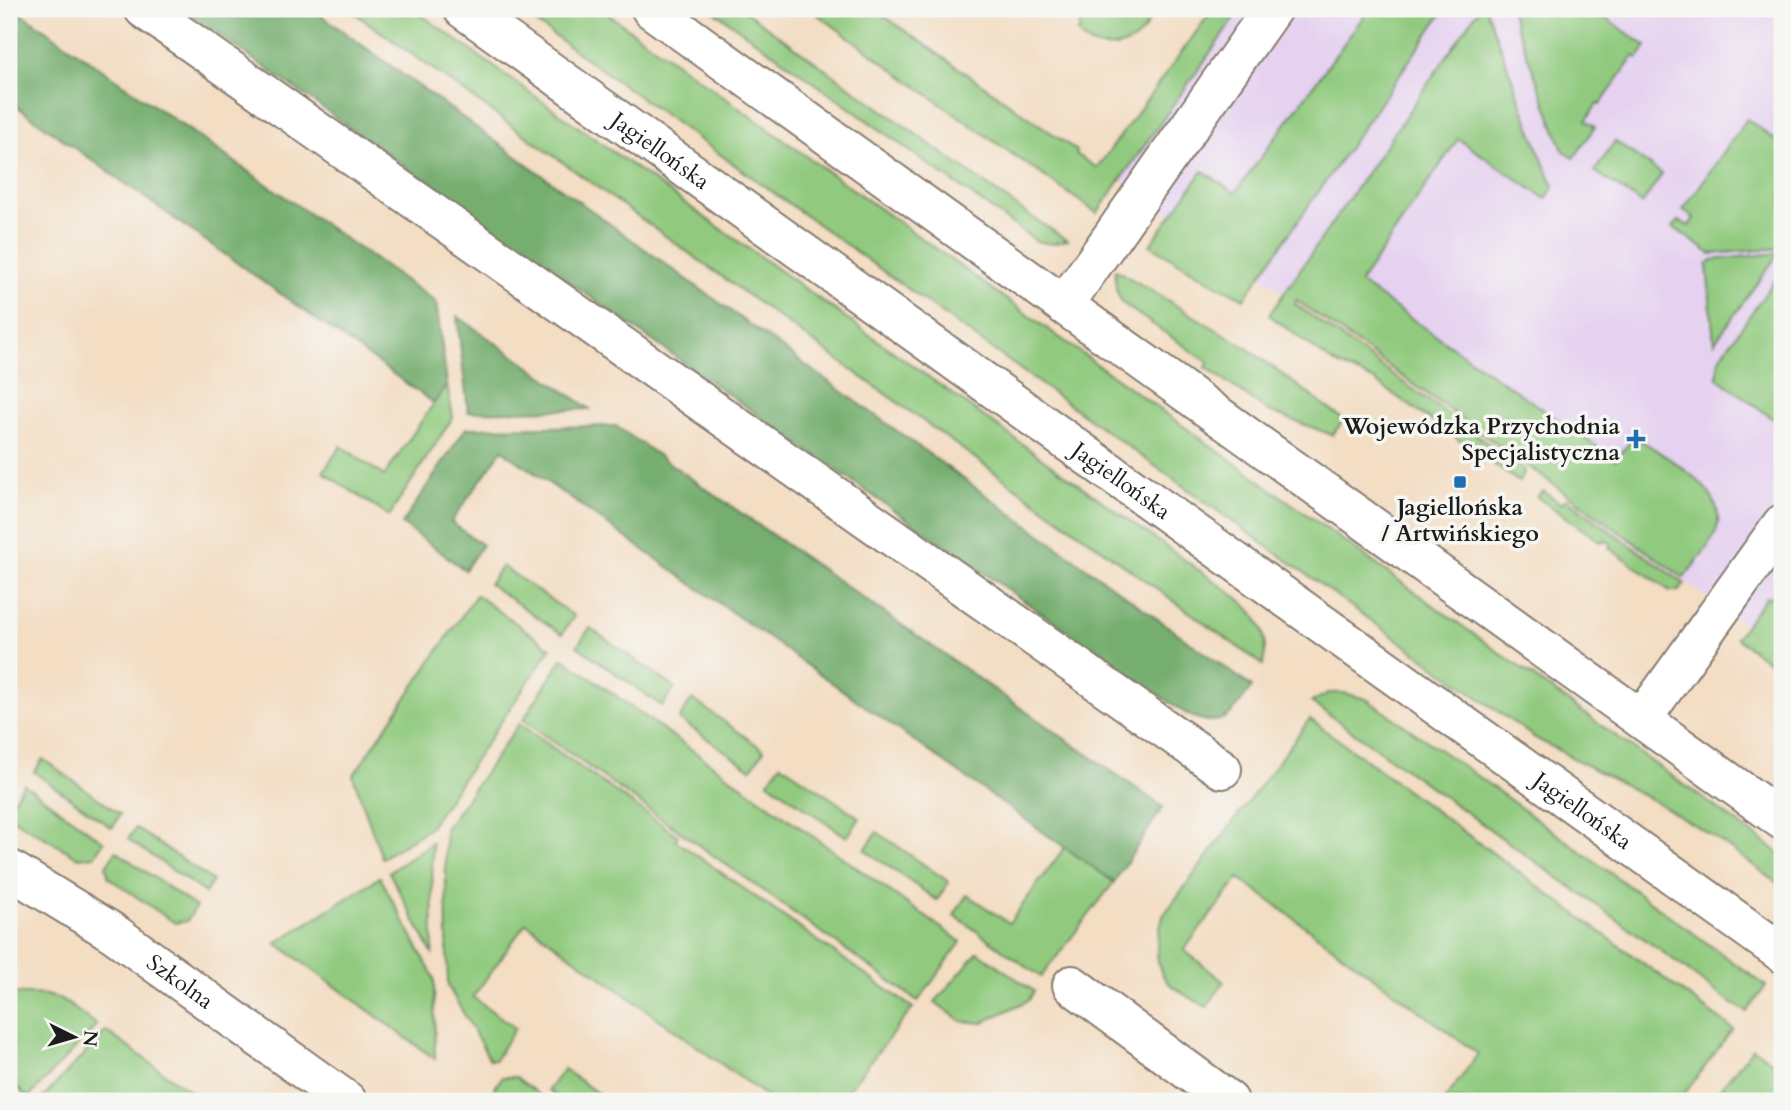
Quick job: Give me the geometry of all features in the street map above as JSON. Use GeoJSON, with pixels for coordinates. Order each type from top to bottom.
{"type":"FeatureCollection","features":[{"type":"Feature","properties":{"kind":"street"},"geometry":{"type":"LineString","coordinates":[[144,9],[1222,769]]}},
{"type":"Feature","properties":{"kind":"street","name":"Jagiellońska"},"geometry":{"type":"LineString","coordinates":[[463,9],[1782,953]]}},
{"type":"Feature","properties":{"kind":"street"},"geometry":{"type":"LineString","coordinates":[[651,9],[1782,820]]}},
{"type":"Feature","properties":{"kind":"street"},"geometry":{"type":"LineString","coordinates":[[1064,305],[1272,9]]}},
{"type":"Feature","properties":{"kind":"street"},"geometry":{"type":"LineString","coordinates":[[1642,719],[1782,524]]}},
{"type":"Feature","properties":{"kind":"street","name":"Szkolna"},"geometry":{"type":"LineString","coordinates":[[9,869],[112,932],[347,1101]]}},
{"type":"Feature","properties":{"kind":"street"},"geometry":{"type":"LineString","coordinates":[[1072,985],[1229,1101]]}},
{"type":"Feature","properties":{"kind":"shaded area","name":"Wojewódzka Przychodnia Specjalistyczna"},"geometry":{"type":"Polygon","coordinates":[[[1242,9],[1782,9],[1782,652],[1296,300],[1120,179],[1242,9]]]}},
{"type":"Feature","properties":{"kind":"green space"},"geometry":{"type":"Polygon","coordinates":[[[9,9],[15,9],[436,302],[447,384],[434,403],[9,101],[9,9]]]}},
{"type":"Feature","properties":{"kind":"green space"},"geometry":{"type":"Polygon","coordinates":[[[182,9],[312,9],[1252,687],[1231,713],[1217,721],[1198,719],[1185,713],[182,9]]]}},
{"type":"Feature","properties":{"kind":"green space"},"geometry":{"type":"Polygon","coordinates":[[[349,9],[413,9],[1238,598],[1252,612],[1261,627],[1265,645],[1263,665],[349,9]]]}},
{"type":"Feature","properties":{"kind":"green space"},"geometry":{"type":"Polygon","coordinates":[[[517,9],[601,9],[1782,855],[1782,886],[1714,837],[1656,802],[1535,738],[517,9]]]}},
{"type":"Feature","properties":{"kind":"green space"},"geometry":{"type":"Polygon","coordinates":[[[711,9],[742,9],[1067,240],[1052,244],[1036,241],[711,9]]]}},
{"type":"Feature","properties":{"kind":"green space"},"geometry":{"type":"Polygon","coordinates":[[[810,9],[874,9],[1077,151],[1076,154],[1097,168],[1213,9],[1241,9],[1097,213],[810,9]]]}},
{"type":"Feature","properties":{"kind":"green space"},"geometry":{"type":"Polygon","coordinates":[[[1091,9],[1151,9],[1146,27],[1135,39],[1120,46],[1101,47],[1082,39],[1078,33],[1091,9]]]}},
{"type":"Feature","properties":{"kind":"green space"},"geometry":{"type":"Polygon","coordinates":[[[1369,9],[1445,9],[1244,299],[1150,245],[1203,171],[1235,193],[1369,9]]]}},
{"type":"Feature","properties":{"kind":"green space"},"geometry":{"type":"Polygon","coordinates":[[[1479,9],[1486,9],[1554,186],[1546,199],[1458,139],[1360,283],[1616,460],[1634,436],[1690,474],[1713,499],[1718,513],[1717,528],[1711,541],[1684,578],[1296,300],[1295,304],[1525,470],[1519,482],[1373,380],[1332,362],[1269,315],[1479,9]]]}},
{"type":"Feature","properties":{"kind":"green space"},"geometry":{"type":"Polygon","coordinates":[[[1510,9],[1593,9],[1646,46],[1638,58],[1634,56],[1586,121],[1595,127],[1574,158],[1563,150],[1510,9]]]}},
{"type":"Feature","properties":{"kind":"green space"},"geometry":{"type":"Polygon","coordinates":[[[1747,119],[1782,145],[1782,248],[1711,254],[1673,227],[1679,221],[1689,226],[1694,218],[1683,210],[1747,119]]]}},
{"type":"Feature","properties":{"kind":"green space"},"geometry":{"type":"Polygon","coordinates":[[[1615,141],[1662,174],[1642,204],[1595,171],[1615,141]]]}},
{"type":"Feature","properties":{"kind":"green space"},"geometry":{"type":"Polygon","coordinates":[[[1779,253],[1714,343],[1707,265],[1712,260],[1779,253]]]}},
{"type":"Feature","properties":{"kind":"green space"},"geometry":{"type":"Polygon","coordinates":[[[1115,269],[1244,346],[1344,420],[1332,435],[1266,410],[1206,367],[1209,363],[1122,303],[1116,289],[1115,269]]]}},
{"type":"Feature","properties":{"kind":"green space"},"geometry":{"type":"Polygon","coordinates":[[[1782,270],[1782,425],[1717,378],[1719,359],[1782,270]]]}},
{"type":"Feature","properties":{"kind":"green space"},"geometry":{"type":"Polygon","coordinates":[[[457,316],[590,409],[468,412],[457,316]]]}},
{"type":"Feature","properties":{"kind":"green space"},"geometry":{"type":"Polygon","coordinates":[[[447,384],[453,417],[389,516],[323,472],[341,446],[384,476],[447,384]]]}},
{"type":"Feature","properties":{"kind":"green space"},"geometry":{"type":"Polygon","coordinates":[[[616,426],[1163,807],[1114,882],[502,450],[451,522],[482,545],[465,570],[402,524],[466,428],[616,426]]]}},
{"type":"Feature","properties":{"kind":"green space"},"geometry":{"type":"Polygon","coordinates":[[[1543,491],[1562,504],[1566,499],[1685,584],[1679,591],[1670,591],[1609,548],[1611,544],[1605,540],[1601,542],[1537,497],[1543,491]]]}},
{"type":"Feature","properties":{"kind":"green space"},"geometry":{"type":"Polygon","coordinates":[[[502,566],[574,616],[562,634],[489,584],[502,566]]]}},
{"type":"Feature","properties":{"kind":"green space"},"geometry":{"type":"Polygon","coordinates":[[[1782,582],[1782,671],[1736,638],[1766,597],[1770,598],[1782,582]]]}},
{"type":"Feature","properties":{"kind":"green space"},"geometry":{"type":"Polygon","coordinates":[[[476,595],[551,648],[429,828],[382,858],[353,776],[476,595]]]}},
{"type":"Feature","properties":{"kind":"green space"},"geometry":{"type":"Polygon","coordinates":[[[590,628],[675,688],[662,706],[577,646],[590,628]]]}},
{"type":"Feature","properties":{"kind":"green space"},"geometry":{"type":"Polygon","coordinates":[[[563,658],[961,942],[918,1001],[523,720],[563,658]]]}},
{"type":"Feature","properties":{"kind":"green space"},"geometry":{"type":"Polygon","coordinates":[[[1329,693],[1344,693],[1366,699],[1473,773],[1766,986],[1747,1012],[1728,1001],[1311,702],[1329,693]]]}},
{"type":"Feature","properties":{"kind":"green space"},"geometry":{"type":"Polygon","coordinates":[[[692,699],[764,750],[751,769],[679,719],[692,699]]]}},
{"type":"Feature","properties":{"kind":"green space"},"geometry":{"type":"Polygon","coordinates":[[[1310,719],[1733,1029],[1679,1101],[1444,1101],[1478,1054],[1239,878],[1184,950],[1224,982],[1207,1007],[1170,984],[1160,969],[1157,951],[1163,916],[1310,719]]]}},
{"type":"Feature","properties":{"kind":"green space"},"geometry":{"type":"Polygon","coordinates":[[[519,724],[678,836],[675,840],[913,1008],[839,1101],[765,1101],[767,1097],[526,923],[473,997],[515,1028],[495,1060],[490,1060],[448,986],[445,829],[519,724]]]}},
{"type":"Feature","properties":{"kind":"green space"},"geometry":{"type":"Polygon","coordinates":[[[43,759],[120,814],[112,828],[34,772],[43,759]]]}},
{"type":"Feature","properties":{"kind":"green space"},"geometry":{"type":"Polygon","coordinates":[[[781,764],[860,818],[847,837],[768,782],[781,764]]]}},
{"type":"Feature","properties":{"kind":"green space"},"geometry":{"type":"Polygon","coordinates":[[[24,784],[104,842],[94,856],[79,858],[12,818],[9,806],[24,784]]]}},
{"type":"Feature","properties":{"kind":"green space"},"geometry":{"type":"Polygon","coordinates":[[[136,828],[213,881],[205,893],[128,839],[136,828]]]}},
{"type":"Feature","properties":{"kind":"green space"},"geometry":{"type":"Polygon","coordinates":[[[877,832],[949,882],[937,900],[865,850],[877,832]]]}},
{"type":"Feature","properties":{"kind":"green space"},"geometry":{"type":"Polygon","coordinates":[[[432,843],[433,955],[389,872],[432,843]]]}},
{"type":"Feature","properties":{"kind":"green space"},"geometry":{"type":"Polygon","coordinates":[[[1065,847],[1114,882],[1041,977],[954,915],[967,895],[1009,923],[1065,847]]]}},
{"type":"Feature","properties":{"kind":"green space"},"geometry":{"type":"Polygon","coordinates":[[[116,851],[196,907],[187,921],[175,923],[109,878],[106,866],[116,851]]]}},
{"type":"Feature","properties":{"kind":"green space"},"geometry":{"type":"Polygon","coordinates":[[[380,877],[434,978],[435,1059],[276,943],[380,877]]]}},
{"type":"Feature","properties":{"kind":"green space"},"geometry":{"type":"Polygon","coordinates":[[[978,952],[1034,991],[1029,1000],[982,1023],[961,1021],[935,1002],[978,952]]]}},
{"type":"Feature","properties":{"kind":"green space"},"geometry":{"type":"Polygon","coordinates":[[[9,993],[46,995],[61,999],[97,1025],[28,1098],[9,1080],[9,993]]]}},
{"type":"Feature","properties":{"kind":"green space"},"geometry":{"type":"Polygon","coordinates":[[[106,1031],[203,1101],[40,1101],[106,1031]]]}},
{"type":"Feature","properties":{"kind":"green space"},"geometry":{"type":"Polygon","coordinates":[[[1753,1048],[1782,1069],[1782,1101],[1710,1101],[1753,1048]]]}},
{"type":"Feature","properties":{"kind":"green space"},"geometry":{"type":"Polygon","coordinates":[[[564,1069],[608,1101],[561,1101],[548,1090],[564,1069]]]}},
{"type":"Feature","properties":{"kind":"green space"},"geometry":{"type":"Polygon","coordinates":[[[502,1077],[516,1077],[547,1101],[487,1099],[502,1077]]]}},
{"type":"Feature","properties":{"kind":"place","name":"Wojewódzka Przychodnia Specjalistyczna"},"geometry":{"type":"Point","coordinates":[1636,439]}},
{"type":"Feature","properties":{"kind":"place","name":"Jagiellońska / Artwińskiego"},"geometry":{"type":"Point","coordinates":[1460,482]}}]}
